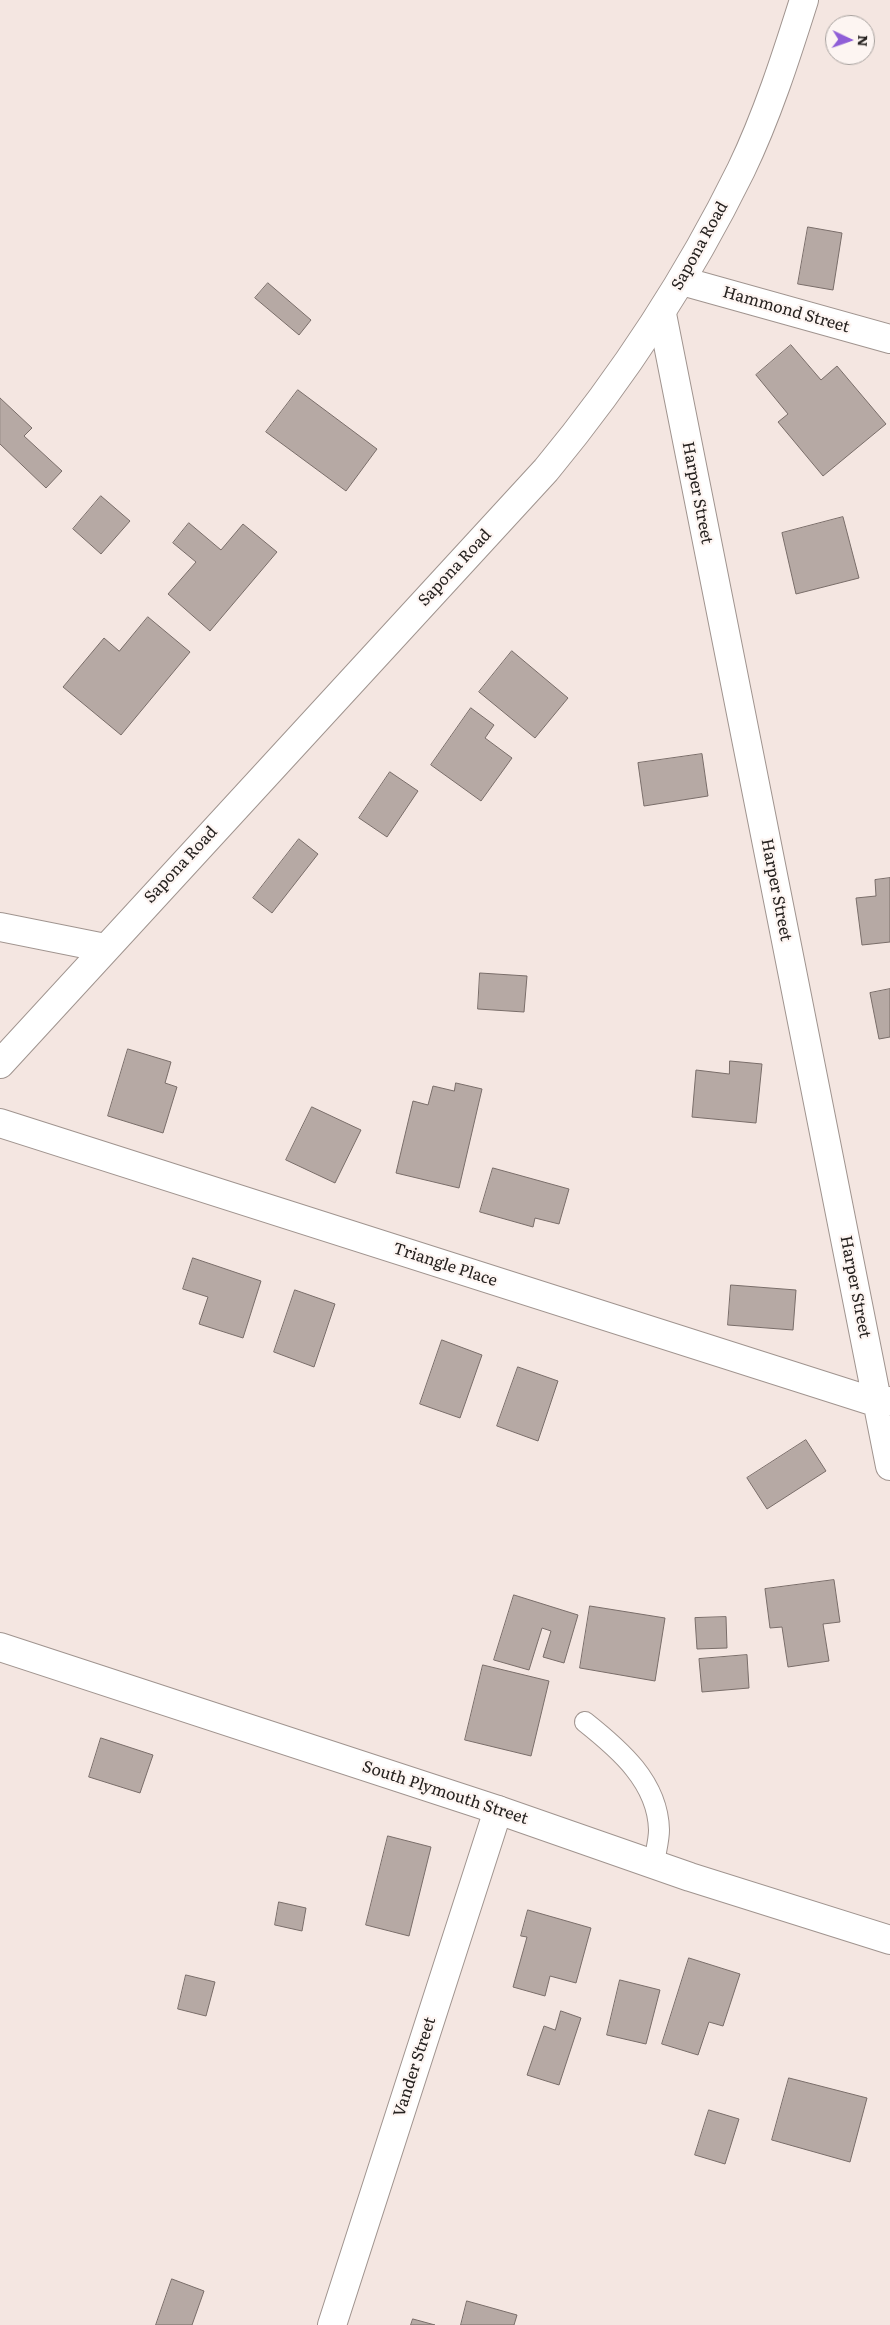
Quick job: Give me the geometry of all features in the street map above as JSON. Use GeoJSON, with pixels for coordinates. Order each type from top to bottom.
{"type":"FeatureCollection","features":[{"type":"Feature","properties":{"kind":"street","name":"Sapona Road"},"geometry":{"type":"LineString","coordinates":[[0,1064],[104,948],[546,470],[588,418],[638,351],[662,314],[682,281],[741,169],[780,76],[804,0]]}},
{"type":"Feature","properties":{"kind":"street","name":"Hammond Street"},"geometry":{"type":"LineString","coordinates":[[682,281],[890,339]]}},
{"type":"Feature","properties":{"kind":"street","name":"Harper Street"},"geometry":{"type":"LineString","coordinates":[[662,314],[884,1402],[890,1466]]}},
{"type":"Feature","properties":{"kind":"street"},"geometry":{"type":"LineString","coordinates":[[0,927],[104,948]]}},
{"type":"Feature","properties":{"kind":"street","name":"Triangle Place"},"geometry":{"type":"LineString","coordinates":[[0,1123],[884,1402]]}},
{"type":"Feature","properties":{"kind":"street","name":"South Plymouth Street"},"geometry":{"type":"LineString","coordinates":[[0,1647],[498,1810],[654,1864],[890,1940]]}},
{"type":"Feature","properties":{"kind":"street","name":"Vander Street"},"geometry":{"type":"LineString","coordinates":[[332,2325],[498,1810]]}},
{"type":"Feature","properties":{"kind":"lane"},"geometry":{"type":"LineString","coordinates":[[586,1722],[618,1748],[634,1767],[652,1798],[659,1830],[654,1864]]}},
{"type":"Feature","properties":{"kind":"building"},"geometry":{"type":"Polygon","coordinates":[[[808,227],[842,233],[833,290],[798,284],[808,227]]]}},
{"type":"Feature","properties":{"kind":"building"},"geometry":{"type":"Polygon","coordinates":[[[268,283],[311,320],[299,335],[255,298],[268,283]]]}},
{"type":"Feature","properties":{"kind":"building"},"geometry":{"type":"Polygon","coordinates":[[[791,345],[821,380],[837,366],[886,424],[823,476],[778,422],[788,414],[756,375],[791,345]]]}},
{"type":"Feature","properties":{"kind":"building"},"geometry":{"type":"Polygon","coordinates":[[[298,390],[377,449],[346,491],[266,432],[298,390]]]}},
{"type":"Feature","properties":{"kind":"building"},"geometry":{"type":"Polygon","coordinates":[[[0,398],[32,428],[24,436],[62,471],[46,488],[0,444],[0,398]]]}},
{"type":"Feature","properties":{"kind":"building"},"geometry":{"type":"Polygon","coordinates":[[[101,496],[130,521],[101,554],[73,529],[101,496]]]}},
{"type":"Feature","properties":{"kind":"building"},"geometry":{"type":"Polygon","coordinates":[[[843,517],[859,578],[796,594],[782,533],[843,517]]]}},
{"type":"Feature","properties":{"kind":"building"},"geometry":{"type":"Polygon","coordinates":[[[189,523],[221,550],[243,524],[277,552],[210,631],[168,594],[196,562],[173,543],[189,523]]]}},
{"type":"Feature","properties":{"kind":"building"},"geometry":{"type":"Polygon","coordinates":[[[148,617],[190,652],[121,735],[63,687],[104,638],[119,651],[148,617]]]}},
{"type":"Feature","properties":{"kind":"building"},"geometry":{"type":"Polygon","coordinates":[[[512,651],[568,698],[535,738],[479,692],[512,651]]]}},
{"type":"Feature","properties":{"kind":"building"},"geometry":{"type":"Polygon","coordinates":[[[471,708],[494,725],[485,738],[512,758],[481,801],[431,765],[471,708]]]}},
{"type":"Feature","properties":{"kind":"building"},"geometry":{"type":"Polygon","coordinates":[[[702,754],[708,796],[644,806],[638,763],[702,754]]]}},
{"type":"Feature","properties":{"kind":"building"},"geometry":{"type":"Polygon","coordinates":[[[390,772],[418,791],[387,837],[359,818],[390,772]]]}},
{"type":"Feature","properties":{"kind":"building"},"geometry":{"type":"Polygon","coordinates":[[[299,839],[318,854],[272,913],[253,898],[299,839]]]}},
{"type":"Feature","properties":{"kind":"building"},"geometry":{"type":"Polygon","coordinates":[[[890,878],[890,942],[862,945],[856,898],[876,896],[875,880],[890,878]]]}},
{"type":"Feature","properties":{"kind":"building"},"geometry":{"type":"Polygon","coordinates":[[[480,973],[527,976],[524,1012],[478,1009],[480,973]]]}},
{"type":"Feature","properties":{"kind":"building"},"geometry":{"type":"Polygon","coordinates":[[[890,989],[890,1037],[879,1039],[870,993],[890,989]]]}},
{"type":"Feature","properties":{"kind":"building"},"geometry":{"type":"Polygon","coordinates":[[[128,1049],[171,1062],[165,1083],[177,1087],[163,1133],[108,1116],[128,1049]]]}},
{"type":"Feature","properties":{"kind":"building"},"geometry":{"type":"Polygon","coordinates":[[[730,1061],[762,1064],[756,1123],[692,1117],[696,1070],[729,1074],[730,1061]]]}},
{"type":"Feature","properties":{"kind":"building"},"geometry":{"type":"Polygon","coordinates":[[[456,1083],[482,1089],[459,1188],[396,1173],[413,1101],[428,1105],[433,1086],[454,1091],[456,1083]]]}},
{"type":"Feature","properties":{"kind":"building"},"geometry":{"type":"Polygon","coordinates":[[[312,1107],[361,1130],[335,1183],[286,1160],[312,1107]]]}},
{"type":"Feature","properties":{"kind":"building"},"geometry":{"type":"Polygon","coordinates":[[[493,1168],[569,1189],[559,1224],[535,1218],[533,1227],[480,1212],[493,1168]]]}},
{"type":"Feature","properties":{"kind":"building"},"geometry":{"type":"Polygon","coordinates":[[[193,1258],[261,1281],[243,1338],[199,1324],[208,1297],[183,1289],[193,1258]]]}},
{"type":"Feature","properties":{"kind":"building"},"geometry":{"type":"Polygon","coordinates":[[[731,1285],[796,1290],[793,1330],[728,1325],[731,1285]]]}},
{"type":"Feature","properties":{"kind":"building"},"geometry":{"type":"Polygon","coordinates":[[[295,1290],[335,1304],[314,1367],[274,1352],[295,1290]]]}},
{"type":"Feature","properties":{"kind":"building"},"geometry":{"type":"Polygon","coordinates":[[[442,1340],[482,1355],[460,1418],[420,1404],[442,1340]]]}},
{"type":"Feature","properties":{"kind":"building"},"geometry":{"type":"Polygon","coordinates":[[[518,1367],[558,1381],[538,1441],[497,1426],[518,1367]]]}},
{"type":"Feature","properties":{"kind":"building"},"geometry":{"type":"Polygon","coordinates":[[[806,1440],[826,1471],[767,1509],[747,1478],[806,1440]]]}},
{"type":"Feature","properties":{"kind":"building"},"geometry":{"type":"Polygon","coordinates":[[[834,1580],[840,1622],[823,1624],[829,1661],[788,1667],[782,1627],[770,1628],[765,1589],[834,1580]]]}},
{"type":"Feature","properties":{"kind":"building"},"geometry":{"type":"Polygon","coordinates":[[[514,1595],[578,1615],[564,1663],[543,1657],[551,1631],[542,1628],[529,1670],[494,1660],[514,1595]]]}},
{"type":"Feature","properties":{"kind":"building"},"geometry":{"type":"Polygon","coordinates":[[[590,1606],[665,1618],[655,1681],[580,1668],[590,1606]]]}},
{"type":"Feature","properties":{"kind":"building"},"geometry":{"type":"Polygon","coordinates":[[[726,1617],[727,1648],[697,1649],[695,1618],[726,1617]]]}},
{"type":"Feature","properties":{"kind":"building"},"geometry":{"type":"Polygon","coordinates":[[[747,1655],[749,1688],[702,1692],[699,1659],[747,1655]]]}},
{"type":"Feature","properties":{"kind":"building"},"geometry":{"type":"Polygon","coordinates":[[[483,1665],[549,1681],[531,1756],[465,1740],[483,1665]]]}},
{"type":"Feature","properties":{"kind":"building"},"geometry":{"type":"Polygon","coordinates":[[[101,1738],[153,1755],[140,1793],[89,1777],[101,1738]]]}},
{"type":"Feature","properties":{"kind":"building"},"geometry":{"type":"Polygon","coordinates":[[[388,1836],[431,1847],[409,1936],[366,1925],[388,1836]]]}},
{"type":"Feature","properties":{"kind":"building"},"geometry":{"type":"Polygon","coordinates":[[[279,1902],[306,1908],[302,1931],[275,1925],[279,1902]]]}},
{"type":"Feature","properties":{"kind":"building"},"geometry":{"type":"Polygon","coordinates":[[[528,1910],[591,1928],[576,1983],[550,1976],[545,1996],[513,1987],[527,1937],[521,1936],[528,1910]]]}},
{"type":"Feature","properties":{"kind":"building"},"geometry":{"type":"Polygon","coordinates":[[[689,1958],[740,1974],[723,2026],[709,2022],[698,2055],[662,2044],[689,1958]]]}},
{"type":"Feature","properties":{"kind":"building"},"geometry":{"type":"Polygon","coordinates":[[[186,1975],[215,1982],[206,2016],[178,2009],[186,1975]]]}},
{"type":"Feature","properties":{"kind":"building"},"geometry":{"type":"Polygon","coordinates":[[[620,1980],[660,1990],[646,2044],[607,2035],[620,1980]]]}},
{"type":"Feature","properties":{"kind":"building"},"geometry":{"type":"Polygon","coordinates":[[[561,2011],[581,2018],[559,2085],[527,2075],[544,2026],[555,2030],[561,2011]]]}},
{"type":"Feature","properties":{"kind":"building"},"geometry":{"type":"Polygon","coordinates":[[[789,2078],[867,2098],[850,2162],[772,2140],[789,2078]]]}},
{"type":"Feature","properties":{"kind":"building"},"geometry":{"type":"Polygon","coordinates":[[[709,2110],[739,2119],[725,2164],[695,2155],[709,2110]]]}},
{"type":"Feature","properties":{"kind":"building"},"geometry":{"type":"Polygon","coordinates":[[[172,2279],[204,2291],[192,2325],[156,2325],[172,2279]]]}},
{"type":"Feature","properties":{"kind":"building"},"geometry":{"type":"Polygon","coordinates":[[[467,2301],[517,2315],[514,2325],[461,2325],[467,2301]]]}},
{"type":"Feature","properties":{"kind":"building"},"geometry":{"type":"Polygon","coordinates":[[[413,2319],[435,2325],[411,2325],[413,2319]]]}}]}
